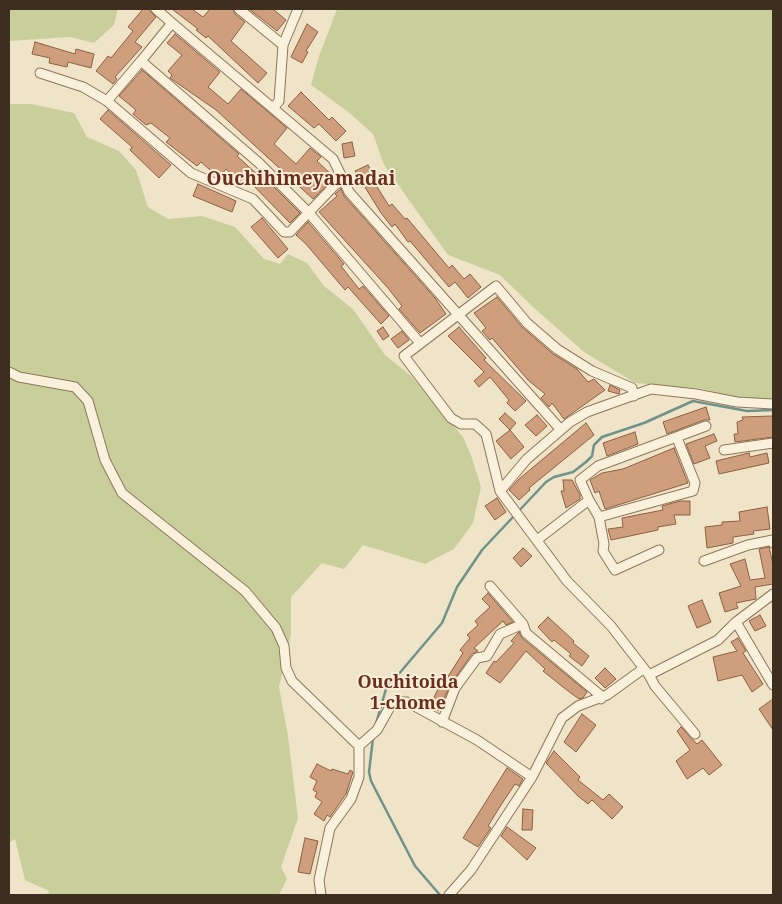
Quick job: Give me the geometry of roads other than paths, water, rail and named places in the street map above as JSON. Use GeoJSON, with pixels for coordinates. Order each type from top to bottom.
{"type":"FeatureCollection","features":[{"type":"Feature","properties":{"kind":"street"},"geometry":{"type":"LineString","coordinates":[[156,9],[274,107],[333,159],[349,192],[561,430]]}},
{"type":"Feature","properties":{"kind":"street"},"geometry":{"type":"LineString","coordinates":[[239,9],[283,46]]}},
{"type":"Feature","properties":{"kind":"street"},"geometry":{"type":"LineString","coordinates":[[274,107],[279,101],[283,46],[298,9]]}},
{"type":"Feature","properties":{"kind":"street"},"geometry":{"type":"LineString","coordinates":[[107,100],[172,23]]}},
{"type":"Feature","properties":{"kind":"street"},"geometry":{"type":"LineString","coordinates":[[141,61],[259,163],[309,214],[420,343]]}},
{"type":"Feature","properties":{"kind":"street"},"geometry":{"type":"LineString","coordinates":[[40,74],[83,87],[107,100],[191,173],[254,200],[284,232],[290,232],[335,185],[344,181]]}},
{"type":"Feature","properties":{"kind":"street"},"geometry":{"type":"LineString","coordinates":[[634,396],[632,388],[592,370],[557,349],[527,323],[496,286],[404,356],[451,418],[461,424],[474,424],[486,434],[500,491],[516,514],[567,581],[611,626],[634,653],[655,686],[695,734]]}},
{"type":"Feature","properties":{"kind":"street"},"geometry":{"type":"LineString","coordinates":[[9,372],[19,377],[75,387],[88,401],[105,460],[122,493],[245,591],[276,628],[284,646],[286,668],[292,681],[359,746],[359,777],[351,799],[330,828],[319,880],[322,888],[321,895]]}},
{"type":"Feature","properties":{"kind":"street"},"geometry":{"type":"LineString","coordinates":[[500,491],[526,459],[561,430],[587,412],[651,389],[696,394],[737,402],[773,404]]}},
{"type":"Feature","properties":{"kind":"street"},"geometry":{"type":"LineString","coordinates":[[658,550],[615,570],[603,551],[604,544],[599,517],[580,480],[598,466],[706,426]]}},
{"type":"Feature","properties":{"kind":"street"},"geometry":{"type":"LineString","coordinates":[[599,517],[693,491],[695,483],[677,438]]}},
{"type":"Feature","properties":{"kind":"street"},"geometry":{"type":"LineString","coordinates":[[724,450],[773,443]]}},
{"type":"Feature","properties":{"kind":"street"},"geometry":{"type":"LineString","coordinates":[[537,540],[589,500]]}},
{"type":"Feature","properties":{"kind":"street"},"geometry":{"type":"LineString","coordinates":[[704,561],[748,545],[772,540],[773,543]]}},
{"type":"Feature","properties":{"kind":"street"},"geometry":{"type":"LineString","coordinates":[[490,586],[523,624],[526,634],[600,695],[601,699]]}},
{"type":"Feature","properties":{"kind":"street"},"geometry":{"type":"LineString","coordinates":[[449,895],[471,870],[532,776],[562,718],[578,706],[601,699],[646,672],[718,640],[736,622],[773,594]]}},
{"type":"Feature","properties":{"kind":"street"},"geometry":{"type":"LineString","coordinates":[[736,622],[773,685]]}},
{"type":"Feature","properties":{"kind":"street"},"geometry":{"type":"LineString","coordinates":[[442,722],[455,688],[477,658],[487,656],[500,634],[523,624]]}},
{"type":"Feature","properties":{"kind":"street"},"geometry":{"type":"LineString","coordinates":[[359,746],[374,733],[391,705],[407,702],[477,740],[532,776]]}},
{"type":"Feature","properties":{"kind":"waterway"},"geometry":{"type":"LineString","coordinates":[[375,727],[386,689],[442,623],[457,587],[482,550],[546,482],[554,477],[573,472],[586,462],[592,456],[594,445],[602,437],[644,423],[693,401],[747,411],[773,410]]}},
{"type":"Feature","properties":{"kind":"waterway"},"geometry":{"type":"LineString","coordinates":[[373,738],[369,772],[371,781],[415,866],[440,895]]}},
{"type":"Feature","properties":{"kind":"district","name":"Ouchihimeyamadai"},"geometry":{"type":"Point","coordinates":[301,180]}},
{"type":"Feature","properties":{"kind":"district","name":"Ouchitoida 1-chome"},"geometry":{"type":"Point","coordinates":[408,693]}}]}
